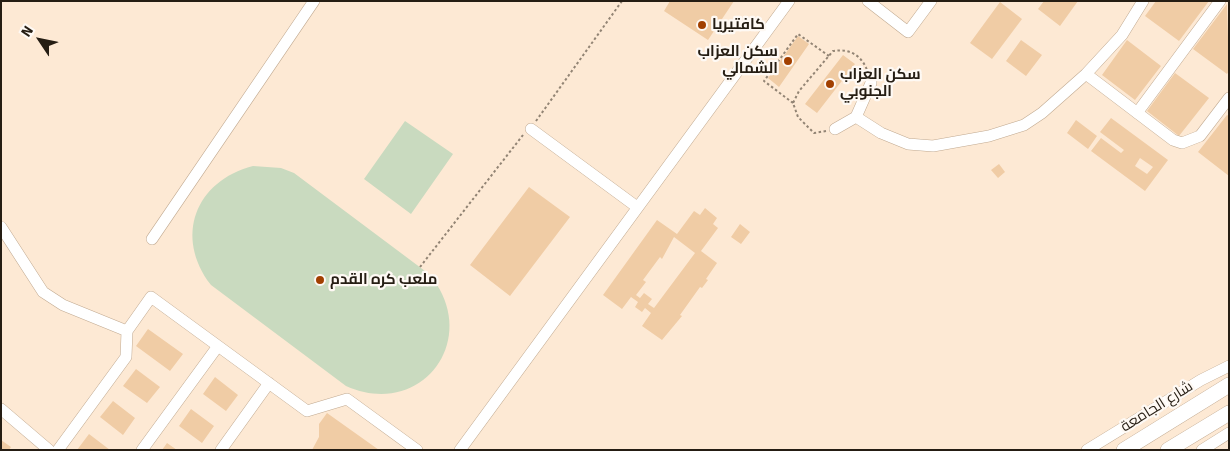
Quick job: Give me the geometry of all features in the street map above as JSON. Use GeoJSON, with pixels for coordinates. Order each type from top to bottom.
{"type":"FeatureCollection","features":[{"type":"Feature","properties":{"kind":"main road"},"geometry":{"type":"LineString","coordinates":[[1124,450],[1229,385]]}},
{"type":"Feature","properties":{"kind":"main road"},"geometry":{"type":"LineString","coordinates":[[1168,450],[1229,413]]}},
{"type":"Feature","properties":{"kind":"street"},"geometry":{"type":"LineString","coordinates":[[152,239],[314,1]]}},
{"type":"Feature","properties":{"kind":"street"},"geometry":{"type":"LineString","coordinates":[[460,450],[789,1]]}},
{"type":"Feature","properties":{"kind":"street"},"geometry":{"type":"LineString","coordinates":[[868,1],[908,32],[932,1]]}},
{"type":"Feature","properties":{"kind":"street"},"geometry":{"type":"LineString","coordinates":[[856,117],[881,133],[908,144],[933,146],[989,136],[1024,124],[1042,113],[1086,74],[1122,34],[1143,1]]}},
{"type":"Feature","properties":{"kind":"street"},"geometry":{"type":"LineString","coordinates":[[1137,113],[1220,1]]}},
{"type":"Feature","properties":{"kind":"street"},"geometry":{"type":"LineString","coordinates":[[1086,74],[1173,140],[1182,143],[1190,142],[1200,136],[1229,98]]}},
{"type":"Feature","properties":{"kind":"street"},"geometry":{"type":"LineString","coordinates":[[835,129],[856,117],[872,82]]}},
{"type":"Feature","properties":{"kind":"street"},"geometry":{"type":"LineString","coordinates":[[532,129],[637,207]]}},
{"type":"Feature","properties":{"kind":"street"},"geometry":{"type":"LineString","coordinates":[[1,227],[43,292],[63,305],[127,331]]}},
{"type":"Feature","properties":{"kind":"street"},"geometry":{"type":"LineString","coordinates":[[58,450],[126,357],[127,331],[151,297],[307,411],[347,399],[417,450]]}},
{"type":"Feature","properties":{"kind":"street"},"geometry":{"type":"LineString","coordinates":[[142,450],[218,346]]}},
{"type":"Feature","properties":{"kind":"street","name":"شارع الجامعة"},"geometry":{"type":"LineString","coordinates":[[1087,450],[1201,380],[1229,366]]}},
{"type":"Feature","properties":{"kind":"street"},"geometry":{"type":"LineString","coordinates":[[220,450],[269,383]]}},
{"type":"Feature","properties":{"kind":"street"},"geometry":{"type":"LineString","coordinates":[[1,409],[49,450]]}},
{"type":"Feature","properties":{"kind":"street"},"geometry":{"type":"LineString","coordinates":[[1202,450],[1229,433]]}},
{"type":"Feature","properties":{"kind":"path"},"geometry":{"type":"LineString","coordinates":[[829,56],[798,34],[764,81],[793,103],[798,117],[814,133],[835,129]]}},
{"type":"Feature","properties":{"kind":"path"},"geometry":{"type":"LineString","coordinates":[[793,103],[799,91],[833,51],[844,49],[856,54],[866,67],[872,82]]}},
{"type":"Feature","properties":{"kind":"green space"},"geometry":{"type":"Polygon","coordinates":[[[405,121],[453,154],[411,214],[364,179],[405,121]]]}},
{"type":"Feature","properties":{"kind":"green space","name":"ملعب كره القدم"},"geometry":{"type":"Polygon","coordinates":[[[253,166],[281,168],[294,173],[429,274],[444,299],[449,323],[447,347],[436,367],[420,382],[399,392],[374,394],[346,386],[211,285],[200,267],[194,248],[193,230],[196,213],[204,198],[217,184],[233,173],[253,166]]]}},
{"type":"Feature","properties":{"kind":"building","name":"کافتیریا"},"geometry":{"type":"Polygon","coordinates":[[[670,1],[734,1],[708,40],[664,11],[670,1]]]}},
{"type":"Feature","properties":{"kind":"building"},"geometry":{"type":"Polygon","coordinates":[[[1044,1],[1078,1],[1060,26],[1038,9],[1044,1]]]}},
{"type":"Feature","properties":{"kind":"building"},"geometry":{"type":"Polygon","coordinates":[[[1156,1],[1209,1],[1179,41],[1145,16],[1156,1]]]}},
{"type":"Feature","properties":{"kind":"building"},"geometry":{"type":"Polygon","coordinates":[[[1000,2],[1022,19],[992,59],[970,43],[1000,2]]]}},
{"type":"Feature","properties":{"kind":"building"},"geometry":{"type":"Polygon","coordinates":[[[1227,4],[1229,71],[1227,74],[1193,49],[1227,4]]]}},
{"type":"Feature","properties":{"kind":"building","name":"سكن العزاب الشمالي"},"geometry":{"type":"Polygon","coordinates":[[[798,36],[809,44],[779,87],[768,78],[798,36]]]}},
{"type":"Feature","properties":{"kind":"building"},"geometry":{"type":"Polygon","coordinates":[[[1021,40],[1042,55],[1026,76],[1006,61],[1021,40]]]}},
{"type":"Feature","properties":{"kind":"building"},"geometry":{"type":"Polygon","coordinates":[[[1127,40],[1161,66],[1135,100],[1102,75],[1127,40]]]}},
{"type":"Feature","properties":{"kind":"building","name":"سكن العزاب الجنوبي"},"geometry":{"type":"Polygon","coordinates":[[[843,55],[855,64],[817,113],[805,104],[843,55]]]}},
{"type":"Feature","properties":{"kind":"building"},"geometry":{"type":"Polygon","coordinates":[[[1175,73],[1209,98],[1179,136],[1147,111],[1175,73]]]}},
{"type":"Feature","properties":{"kind":"building"},"geometry":{"type":"Polygon","coordinates":[[[1227,115],[1229,116],[1229,176],[1198,152],[1227,115]]]}},
{"type":"Feature","properties":{"kind":"building"},"geometry":{"type":"Polygon","coordinates":[[[1111,118],[1168,160],[1145,191],[1091,151],[1101,138],[1121,153],[1124,150],[1100,132],[1111,118]],[[1140,158],[1135,166],[1147,174],[1153,167],[1140,158]]]}},
{"type":"Feature","properties":{"kind":"building"},"geometry":{"type":"Polygon","coordinates":[[[1076,120],[1097,136],[1088,149],[1067,133],[1076,120]]]}},
{"type":"Feature","properties":{"kind":"building"},"geometry":{"type":"Polygon","coordinates":[[[999,164],[1005,172],[998,178],[991,170],[999,164]]]}},
{"type":"Feature","properties":{"kind":"building"},"geometry":{"type":"Polygon","coordinates":[[[529,187],[570,217],[510,296],[470,265],[529,187]]]}},
{"type":"Feature","properties":{"kind":"building"},"geometry":{"type":"Polygon","coordinates":[[[705,208],[717,218],[713,224],[718,228],[701,251],[717,263],[706,279],[708,280],[702,288],[700,287],[680,315],[682,316],[662,340],[642,326],[651,313],[645,308],[642,312],[635,307],[638,302],[631,297],[622,309],[603,295],[657,220],[677,234],[694,211],[700,215],[705,208]],[[674,237],[662,259],[660,257],[643,280],[646,282],[636,295],[640,298],[644,293],[652,299],[648,304],[654,308],[695,253],[674,237]]]}},
{"type":"Feature","properties":{"kind":"building"},"geometry":{"type":"Polygon","coordinates":[[[740,224],[750,232],[741,244],[731,237],[740,224]]]}},
{"type":"Feature","properties":{"kind":"building"},"geometry":{"type":"Polygon","coordinates":[[[148,329],[183,354],[170,371],[136,346],[148,329]]]}},
{"type":"Feature","properties":{"kind":"building"},"geometry":{"type":"Polygon","coordinates":[[[136,369],[160,387],[147,403],[123,386],[136,369]]]}},
{"type":"Feature","properties":{"kind":"building"},"geometry":{"type":"Polygon","coordinates":[[[215,377],[238,395],[226,411],[203,394],[215,377]]]}},
{"type":"Feature","properties":{"kind":"building"},"geometry":{"type":"Polygon","coordinates":[[[113,401],[135,418],[123,435],[100,417],[113,401]]]}},
{"type":"Feature","properties":{"kind":"building"},"geometry":{"type":"Polygon","coordinates":[[[191,409],[214,426],[202,443],[179,426],[191,409]]]}},
{"type":"Feature","properties":{"kind":"building"},"geometry":{"type":"Polygon","coordinates":[[[327,413],[379,450],[312,450],[319,437],[319,424],[327,413]]]}},
{"type":"Feature","properties":{"kind":"building"},"geometry":{"type":"Polygon","coordinates":[[[89,434],[110,450],[77,450],[89,434]]]}},
{"type":"Feature","properties":{"kind":"building"},"geometry":{"type":"Polygon","coordinates":[[[1,440],[11,447],[9,450],[1,450],[1,440]]]}},
{"type":"Feature","properties":{"kind":"building"},"geometry":{"type":"Polygon","coordinates":[[[167,443],[177,450],[162,450],[167,443]]]}},
{"type":"Feature","properties":{"kind":"place","name":"کافتیریا"},"geometry":{"type":"Point","coordinates":[702,25]}},
{"type":"Feature","properties":{"kind":"place","name":"سكن العزاب الشمالي"},"geometry":{"type":"Point","coordinates":[788,61]}},
{"type":"Feature","properties":{"kind":"place","name":"سكن العزاب الجنوبي"},"geometry":{"type":"Point","coordinates":[830,84]}},
{"type":"Feature","properties":{"kind":"place","name":"ملعب كره القدم"},"geometry":{"type":"Point","coordinates":[320,280]}}]}
